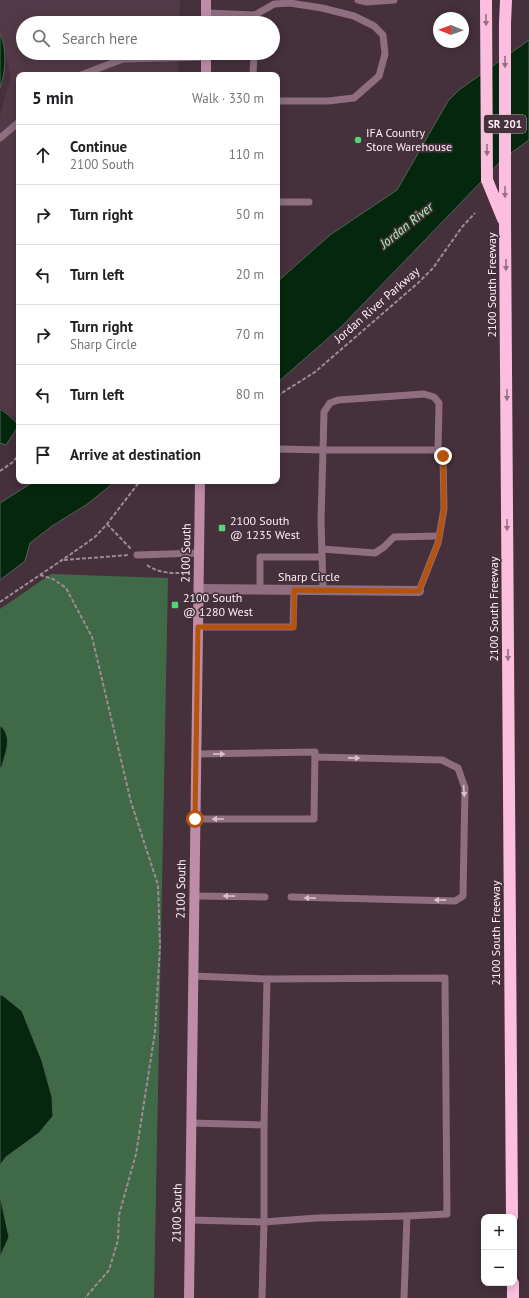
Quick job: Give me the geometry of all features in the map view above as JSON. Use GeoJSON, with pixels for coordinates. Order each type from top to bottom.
{"type":"FeatureCollection","features":[{"type":"Feature","properties":{"kind":"highway"},"geometry":{"type":"LineString","coordinates":[[486,0],[487,180],[505,226]]}},
{"type":"Feature","properties":{"kind":"highway","name":"2100 South Freeway"},"geometry":{"type":"LineString","coordinates":[[506,0],[505,226],[512,1214]]}},
{"type":"Feature","properties":{"kind":"highway"},"geometry":{"type":"LineString","coordinates":[[513,1286],[513,1298]]}},
{"type":"Feature","properties":{"kind":"street"},"geometry":{"type":"LineString","coordinates":[[206,0],[206,16]]}},
{"type":"Feature","properties":{"kind":"street"},"geometry":{"type":"LineString","coordinates":[[206,60],[206,72]]}},
{"type":"Feature","properties":{"kind":"street","name":"2100 South"},"geometry":{"type":"LineString","coordinates":[[189,1298],[200,484]]}},
{"type":"Feature","properties":{"kind":"street","name":"Sharp Circle"},"geometry":{"type":"LineString","coordinates":[[198,589],[419,591]]}},
{"type":"Feature","properties":{"kind":"lane"},"geometry":{"type":"LineString","coordinates":[[358,0],[367,2],[394,0]]}},
{"type":"Feature","properties":{"kind":"lane"},"geometry":{"type":"LineString","coordinates":[[239,16],[255,15],[274,4],[290,3],[354,16],[374,26],[383,35],[385,54],[379,76],[354,98],[328,101],[280,101]]}},
{"type":"Feature","properties":{"kind":"lane"},"geometry":{"type":"LineString","coordinates":[[89,72],[120,60]]}},
{"type":"Feature","properties":{"kind":"lane"},"geometry":{"type":"LineString","coordinates":[[253,72],[254,60]]}},
{"type":"Feature","properties":{"kind":"lane"},"geometry":{"type":"LineString","coordinates":[[0,138],[16,125]]}},
{"type":"Feature","properties":{"kind":"lane"},"geometry":{"type":"LineString","coordinates":[[280,202],[308,202]]}},
{"type":"Feature","properties":{"kind":"lane"},"geometry":{"type":"LineString","coordinates":[[323,590],[321,520],[324,412],[330,403],[338,400],[424,394],[434,397],[439,403],[438,450],[443,456],[444,509],[438,543],[419,591]]}},
{"type":"Feature","properties":{"kind":"lane"},"geometry":{"type":"LineString","coordinates":[[280,449],[438,450]]}},
{"type":"Feature","properties":{"kind":"lane"},"geometry":{"type":"LineString","coordinates":[[322,550],[375,552],[384,547],[394,537],[439,536]]}},
{"type":"Feature","properties":{"kind":"lane"},"geometry":{"type":"LineString","coordinates":[[137,555],[199,553]]}},
{"type":"Feature","properties":{"kind":"lane"},"geometry":{"type":"LineString","coordinates":[[260,589],[260,557],[322,557]]}},
{"type":"Feature","properties":{"kind":"lane"},"geometry":{"type":"LineString","coordinates":[[198,627],[294,627],[294,590]]}},
{"type":"Feature","properties":{"kind":"lane"},"geometry":{"type":"LineString","coordinates":[[195,819],[314,818],[315,757],[315,752],[196,754]]}},
{"type":"Feature","properties":{"kind":"lane"},"geometry":{"type":"LineString","coordinates":[[290,897],[455,901],[463,896],[465,788],[458,768],[442,760],[315,757]]}},
{"type":"Feature","properties":{"kind":"lane"},"geometry":{"type":"LineString","coordinates":[[194,896],[265,897]]}},
{"type":"Feature","properties":{"kind":"lane"},"geometry":{"type":"LineString","coordinates":[[190,1220],[264,1222],[317,1218],[447,1214],[445,978],[268,979],[193,976]]}},
{"type":"Feature","properties":{"kind":"lane"},"geometry":{"type":"LineString","coordinates":[[262,1298],[264,1125],[268,979]]}},
{"type":"Feature","properties":{"kind":"lane"},"geometry":{"type":"LineString","coordinates":[[191,1123],[264,1125]]}},
{"type":"Feature","properties":{"kind":"lane"},"geometry":{"type":"LineString","coordinates":[[404,1298],[407,1216]]}},
{"type":"Feature","properties":{"kind":"path","name":"Jordan River Parkway"},"geometry":{"type":"LineString","coordinates":[[280,394],[315,372],[418,283],[433,268],[462,227],[475,213]]}},
{"type":"Feature","properties":{"kind":"path"},"geometry":{"type":"LineString","coordinates":[[0,471],[13,462],[16,458]]}},
{"type":"Feature","properties":{"kind":"path"},"geometry":{"type":"LineString","coordinates":[[0,602],[94,537],[107,524],[138,484]]}},
{"type":"Feature","properties":{"kind":"path"},"geometry":{"type":"LineString","coordinates":[[62,560],[137,555]]}},
{"type":"Feature","properties":{"kind":"path"},"geometry":{"type":"LineString","coordinates":[[40,575],[53,579],[66,588],[92,637],[130,802],[158,884],[160,946],[155,1032],[136,1154],[119,1215],[118,1240],[109,1270],[86,1298]]}},
{"type":"Feature","properties":{"kind":"shaded area"},"geometry":{"type":"Polygon","coordinates":[[[0,0],[180,0],[179,16],[16,16],[16,60],[179,60],[178,72],[16,72],[16,419],[0,407],[0,116],[11,76],[0,29],[0,0]]]}},
{"type":"Feature","properties":{"kind":"shaded area"},"geometry":{"type":"Polygon","coordinates":[[[51,574],[168,578],[154,1298],[0,1298],[0,609],[51,574]]]}},
{"type":"Feature","properties":{"kind":"water"},"geometry":{"type":"Polygon","coordinates":[[[0,33],[4,46],[5,60],[4,75],[0,88],[0,33]]]}},
{"type":"Feature","properties":{"kind":"water","name":"Jordan River"},"geometry":{"type":"Polygon","coordinates":[[[529,40],[529,140],[504,158],[342,326],[280,380],[280,279],[330,235],[397,190],[448,101],[459,90],[529,40]]]}},
{"type":"Feature","properties":{"kind":"water"},"geometry":{"type":"Polygon","coordinates":[[[0,409],[16,422],[16,430],[6,445],[0,443],[0,409]]]}},
{"type":"Feature","properties":{"kind":"water"},"geometry":{"type":"Polygon","coordinates":[[[30,484],[112,484],[86,505],[52,526],[30,543],[25,561],[0,580],[0,503],[30,484]]]}},
{"type":"Feature","properties":{"kind":"water"},"geometry":{"type":"Polygon","coordinates":[[[0,725],[6,734],[7,750],[0,769],[0,725]]]}},
{"type":"Feature","properties":{"kind":"water"},"geometry":{"type":"Polygon","coordinates":[[[0,995],[22,1011],[42,1061],[52,1097],[53,1116],[39,1133],[6,1157],[0,1165],[0,995]]]}},
{"type":"Feature","properties":{"kind":"water"},"geometry":{"type":"Polygon","coordinates":[[[0,1196],[9,1237],[0,1257],[0,1196]]]}},
{"type":"Feature","properties":{"kind":"place","name":"IFA Country Store Warehouse"},"geometry":{"type":"Point","coordinates":[358,140]}},
{"type":"Feature","properties":{"kind":"place","name":"2100 South @ 1235 West"},"geometry":{"type":"Point","coordinates":[222,528]}},
{"type":"Feature","properties":{"kind":"place","name":"2100 South @ 1280 West"},"geometry":{"type":"Point","coordinates":[175,605]}},
{"type":"Feature","properties":{"kind":"route"},"geometry":{"type":"LineString","coordinates":[[195,819],[198,627],[294,627],[294,590],[419,591],[438,543],[444,509],[443,456]]}}]}
